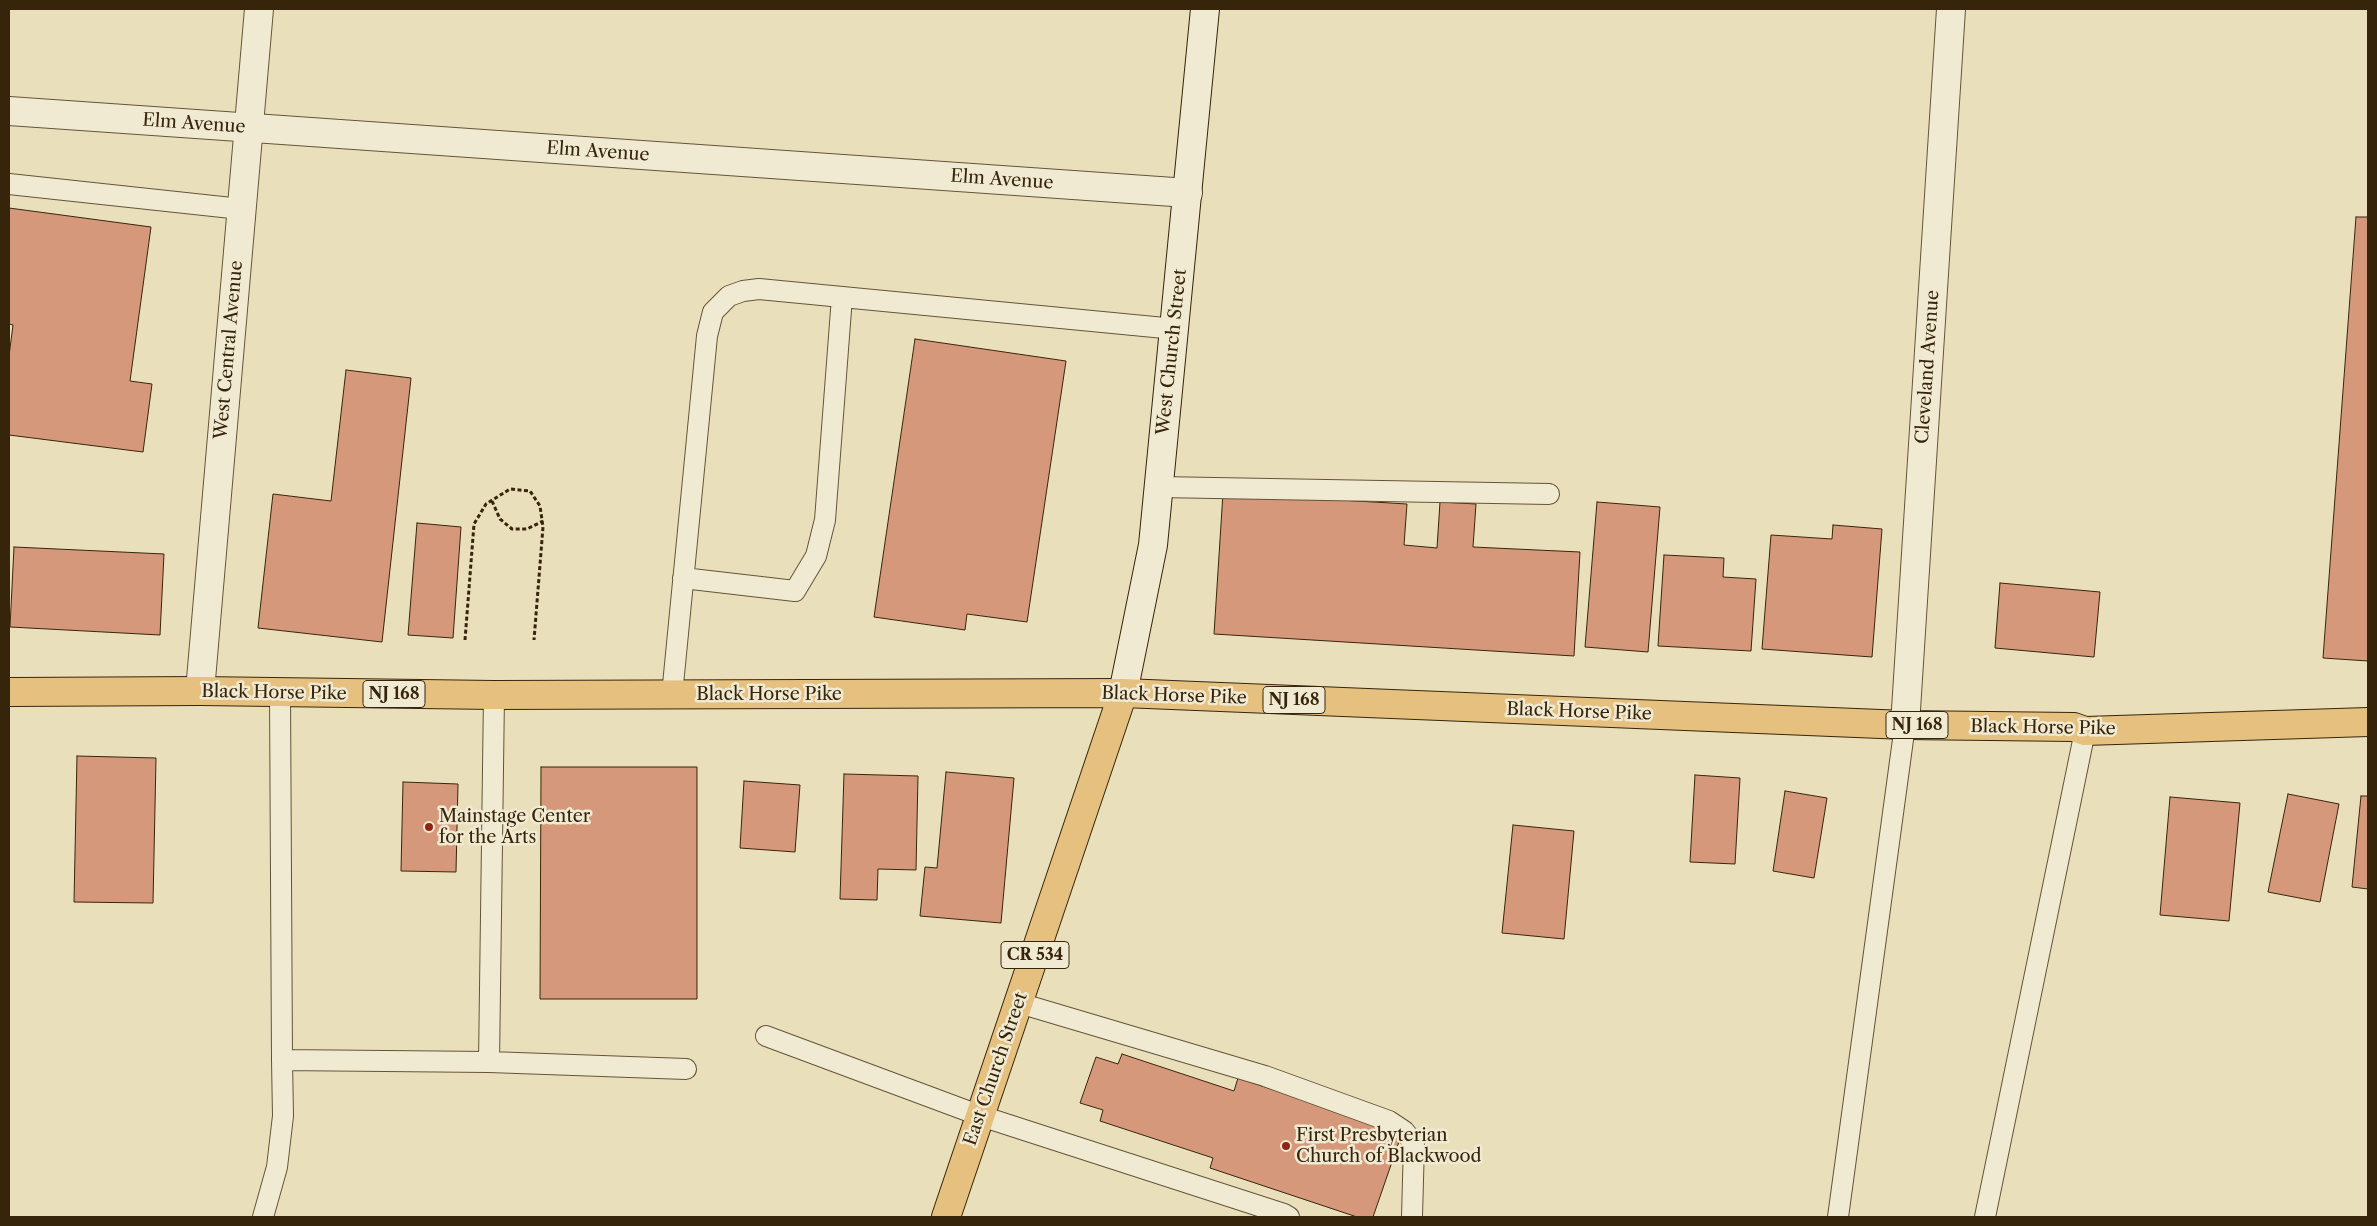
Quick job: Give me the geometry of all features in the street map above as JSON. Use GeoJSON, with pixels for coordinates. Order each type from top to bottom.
{"type":"FeatureCollection","features":[{"type":"Feature","properties":{"kind":"main road","name":"Black Horse Pike"},"geometry":{"type":"LineString","coordinates":[[9,692],[200,692],[494,696],[1123,694],[1905,725],[2074,727],[2085,731],[2368,722]]}},
{"type":"Feature","properties":{"kind":"main road","name":"East Church Street"},"geometry":{"type":"LineString","coordinates":[[946,1217],[1123,694]]}},
{"type":"Feature","properties":{"kind":"street","name":"West Central Avenue"},"geometry":{"type":"LineString","coordinates":[[200,692],[240,209],[259,9]]}},
{"type":"Feature","properties":{"kind":"street","name":"West Church Street"},"geometry":{"type":"LineString","coordinates":[[1123,694],[1153,544],[1205,9]]}},
{"type":"Feature","properties":{"kind":"street","name":"Cleveland Avenue"},"geometry":{"type":"LineString","coordinates":[[1905,725],[1951,9]]}},
{"type":"Feature","properties":{"kind":"street","name":"Elm Avenue"},"geometry":{"type":"LineString","coordinates":[[9,111],[1188,193]]}},
{"type":"Feature","properties":{"kind":"lane"},"geometry":{"type":"LineString","coordinates":[[9,184],[240,209]]}},
{"type":"Feature","properties":{"kind":"lane"},"geometry":{"type":"LineString","coordinates":[[672,695],[707,336],[713,312],[729,296],[742,291],[758,289],[1174,329]]}},
{"type":"Feature","properties":{"kind":"lane"},"geometry":{"type":"LineString","coordinates":[[683,578],[795,590],[816,556],[825,520],[842,297]]}},
{"type":"Feature","properties":{"kind":"lane"},"geometry":{"type":"LineString","coordinates":[[1159,488],[1549,494]]}},
{"type":"Feature","properties":{"kind":"lane"},"geometry":{"type":"LineString","coordinates":[[263,1217],[278,1167],[283,1116],[280,693]]}},
{"type":"Feature","properties":{"kind":"lane"},"geometry":{"type":"LineString","coordinates":[[489,1062],[494,696]]}},
{"type":"Feature","properties":{"kind":"lane"},"geometry":{"type":"LineString","coordinates":[[1838,1217],[1905,725]]}},
{"type":"Feature","properties":{"kind":"lane"},"geometry":{"type":"LineString","coordinates":[[1985,1217],[2085,731]]}},
{"type":"Feature","properties":{"kind":"lane"},"geometry":{"type":"LineString","coordinates":[[1019,1003],[1265,1076],[1389,1121],[1404,1131],[1414,1143],[1412,1217]]}},
{"type":"Feature","properties":{"kind":"lane"},"geometry":{"type":"LineString","coordinates":[[766,1036],[980,1116],[1289,1217]]}},
{"type":"Feature","properties":{"kind":"lane"},"geometry":{"type":"LineString","coordinates":[[282,1060],[489,1062],[686,1069]]}},
{"type":"Feature","properties":{"kind":"path"},"geometry":{"type":"LineString","coordinates":[[465,640],[474,524],[486,504],[510,489],[530,492],[540,506],[543,521],[534,640]]}},
{"type":"Feature","properties":{"kind":"path"},"geometry":{"type":"LineString","coordinates":[[492,501],[500,519],[512,529],[527,529],[543,521]]}},
{"type":"Feature","properties":{"kind":"building"},"geometry":{"type":"Polygon","coordinates":[[[9,208],[151,227],[130,381],[152,384],[143,452],[9,435],[9,356],[13,325],[9,324],[9,208]]]}},
{"type":"Feature","properties":{"kind":"building"},"geometry":{"type":"Polygon","coordinates":[[[2356,217],[2368,217],[2368,661],[2323,658],[2356,217]]]}},
{"type":"Feature","properties":{"kind":"building"},"geometry":{"type":"Polygon","coordinates":[[[915,339],[1066,361],[1027,622],[967,614],[965,630],[874,617],[915,339]]]}},
{"type":"Feature","properties":{"kind":"building"},"geometry":{"type":"Polygon","coordinates":[[[346,370],[411,378],[382,642],[258,628],[273,494],[331,501],[346,370]]]}},
{"type":"Feature","properties":{"kind":"building"},"geometry":{"type":"Polygon","coordinates":[[[1223,493],[1407,504],[1404,545],[1437,548],[1440,502],[1476,504],[1473,547],[1580,552],[1574,656],[1214,634],[1223,493]]]}},
{"type":"Feature","properties":{"kind":"building"},"geometry":{"type":"Polygon","coordinates":[[[1597,502],[1660,507],[1648,652],[1585,647],[1597,502]]]}},
{"type":"Feature","properties":{"kind":"building"},"geometry":{"type":"Polygon","coordinates":[[[417,523],[461,527],[453,638],[408,635],[417,523]]]}},
{"type":"Feature","properties":{"kind":"building"},"geometry":{"type":"Polygon","coordinates":[[[1833,525],[1882,529],[1872,657],[1762,649],[1771,535],[1832,539],[1833,525]]]}},
{"type":"Feature","properties":{"kind":"building"},"geometry":{"type":"Polygon","coordinates":[[[14,547],[164,554],[160,635],[10,627],[14,547]]]}},
{"type":"Feature","properties":{"kind":"building"},"geometry":{"type":"Polygon","coordinates":[[[1664,555],[1724,558],[1723,577],[1756,579],[1751,651],[1658,646],[1664,555]]]}},
{"type":"Feature","properties":{"kind":"building"},"geometry":{"type":"Polygon","coordinates":[[[2000,583],[2100,592],[2094,657],[1995,648],[2000,583]]]}},
{"type":"Feature","properties":{"kind":"building"},"geometry":{"type":"Polygon","coordinates":[[[77,756],[156,758],[153,903],[74,902],[77,756]]]}},
{"type":"Feature","properties":{"kind":"building"},"geometry":{"type":"Polygon","coordinates":[[[541,767],[697,767],[697,999],[540,999],[541,767]]]}},
{"type":"Feature","properties":{"kind":"building"},"geometry":{"type":"Polygon","coordinates":[[[946,772],[1014,778],[1001,923],[920,916],[925,867],[937,868],[946,772]]]}},
{"type":"Feature","properties":{"kind":"building"},"geometry":{"type":"Polygon","coordinates":[[[844,774],[918,776],[916,870],[878,869],[877,900],[840,899],[844,774]]]}},
{"type":"Feature","properties":{"kind":"building"},"geometry":{"type":"Polygon","coordinates":[[[1695,775],[1740,778],[1735,864],[1690,862],[1695,775]]]}},
{"type":"Feature","properties":{"kind":"building"},"geometry":{"type":"Polygon","coordinates":[[[744,781],[800,785],[795,852],[740,848],[744,781]]]}},
{"type":"Feature","properties":{"kind":"building","name":"Mainstage Center for the Arts"},"geometry":{"type":"Polygon","coordinates":[[[403,782],[458,784],[456,872],[401,871],[403,782]]]}},
{"type":"Feature","properties":{"kind":"building"},"geometry":{"type":"Polygon","coordinates":[[[1785,791],[1827,798],[1814,878],[1773,871],[1785,791]]]}},
{"type":"Feature","properties":{"kind":"building"},"geometry":{"type":"Polygon","coordinates":[[[2288,794],[2339,804],[2320,902],[2268,892],[2288,794]]]}},
{"type":"Feature","properties":{"kind":"building"},"geometry":{"type":"Polygon","coordinates":[[[2361,796],[2368,796],[2368,889],[2352,887],[2361,796]]]}},
{"type":"Feature","properties":{"kind":"building"},"geometry":{"type":"Polygon","coordinates":[[[2170,797],[2240,803],[2229,921],[2160,915],[2170,797]]]}},
{"type":"Feature","properties":{"kind":"building"},"geometry":{"type":"Polygon","coordinates":[[[1513,825],[1574,831],[1564,939],[1502,933],[1513,825]]]}},
{"type":"Feature","properties":{"kind":"building","name":"First Presbyterian Church of Blackwood"},"geometry":{"type":"Polygon","coordinates":[[[1122,1054],[1234,1091],[1238,1078],[1402,1133],[1373,1217],[1357,1217],[1210,1168],[1213,1158],[1100,1121],[1103,1110],[1080,1103],[1096,1057],[1118,1064],[1122,1054]]]}},
{"type":"Feature","properties":{"kind":"place","name":"Mainstage Center for the Arts"},"geometry":{"type":"Point","coordinates":[429,827]}},
{"type":"Feature","properties":{"kind":"place","name":"First Presbyterian Church of Blackwood"},"geometry":{"type":"Point","coordinates":[1286,1146]}}]}
